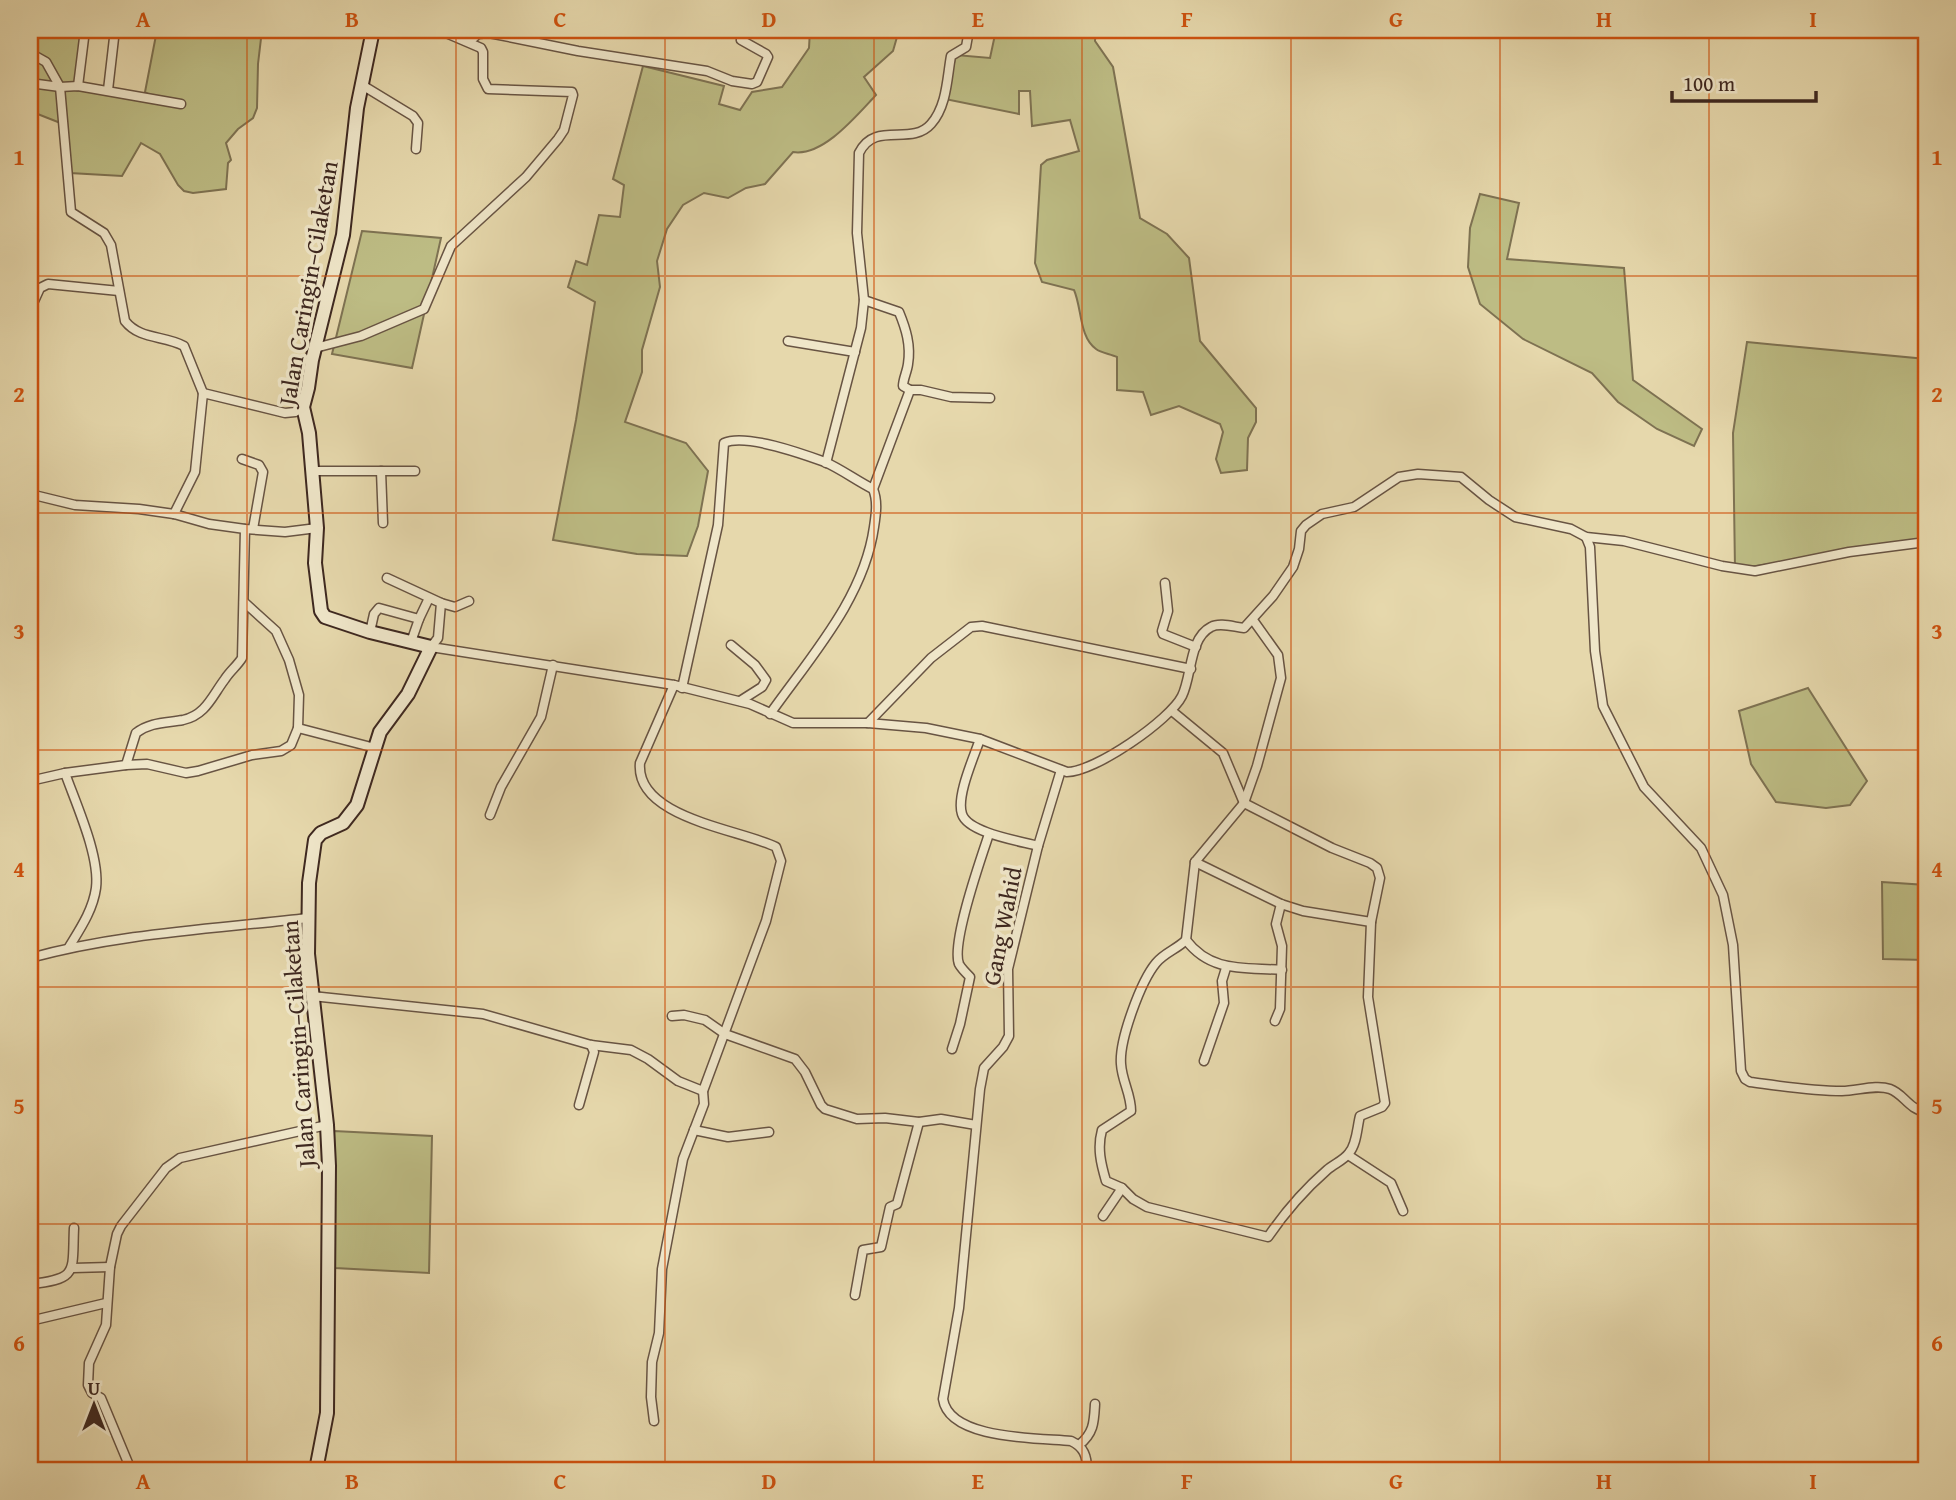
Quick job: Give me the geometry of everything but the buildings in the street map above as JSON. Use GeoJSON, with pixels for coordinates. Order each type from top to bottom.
{"type":"FeatureCollection","features":[{"type":"Feature","properties":{"kind":"street"},"geometry":{"type":"LineString","coordinates":[[78,86],[85,30]]}},
{"type":"Feature","properties":{"kind":"street"},"geometry":{"type":"LineString","coordinates":[[108,90],[114,38],[111,30]]}},
{"type":"Feature","properties":{"kind":"street","name":"Jalan Caringin–Cilaketan"},"geometry":{"type":"LineString","coordinates":[[316,1470],[327,1413],[329,1359],[327,1125],[312,996],[308,918],[315,839],[321,833],[342,823],[357,805],[380,732],[408,694],[431,647],[370,632],[325,617],[321,611],[315,563],[317,528],[309,433],[303,407],[343,235],[362,85],[373,30]]}},
{"type":"Feature","properties":{"kind":"street"},"geometry":{"type":"LineString","coordinates":[[315,348],[361,336],[424,309],[451,246],[526,177],[564,130],[572,92],[488,89],[483,79],[484,52],[439,30]]}},
{"type":"Feature","properties":{"kind":"street"},"geometry":{"type":"LineString","coordinates":[[469,43],[478,34],[489,33],[556,47],[707,71],[732,81],[752,84],[757,82],[768,57],[741,40],[745,30]]}},
{"type":"Feature","properties":{"kind":"street"},"geometry":{"type":"LineString","coordinates":[[826,463],[861,328],[864,300],[857,233],[859,153],[863,144],[873,137],[920,131],[931,124],[944,99],[951,55],[967,47],[969,30]]}},
{"type":"Feature","properties":{"kind":"street"},"geometry":{"type":"LineString","coordinates":[[30,53],[46,62],[60,87],[71,212],[107,238],[111,245],[125,321],[132,330],[184,346],[203,393],[195,472],[174,514]]}},
{"type":"Feature","properties":{"kind":"street"},"geometry":{"type":"LineString","coordinates":[[30,83],[108,90],[137,98],[181,104]]}},
{"type":"Feature","properties":{"kind":"street"},"geometry":{"type":"LineString","coordinates":[[362,85],[413,116],[418,122],[416,149]]}},
{"type":"Feature","properties":{"kind":"street"},"geometry":{"type":"LineString","coordinates":[[30,310],[40,288],[48,284],[119,291]]}},
{"type":"Feature","properties":{"kind":"street"},"geometry":{"type":"LineString","coordinates":[[864,300],[899,312],[907,331],[908,344],[908,365],[903,386],[910,390],[951,397],[990,398]]}},
{"type":"Feature","properties":{"kind":"street"},"geometry":{"type":"LineString","coordinates":[[788,341],[855,352]]}},
{"type":"Feature","properties":{"kind":"street"},"geometry":{"type":"LineString","coordinates":[[770,714],[836,621],[863,572],[871,552],[877,511],[873,489],[910,390]]}},
{"type":"Feature","properties":{"kind":"street"},"geometry":{"type":"LineString","coordinates":[[203,393],[285,413],[295,412],[303,407]]}},
{"type":"Feature","properties":{"kind":"street"},"geometry":{"type":"LineString","coordinates":[[654,1421],[651,1397],[652,1363],[659,1333],[662,1269],[677,1183],[705,1104],[703,1091],[766,921],[781,855],[772,844],[683,815],[663,804],[645,787],[639,777],[640,763],[678,687],[718,525],[724,443],[741,439],[755,441],[826,463],[873,489]]}},
{"type":"Feature","properties":{"kind":"street"},"geometry":{"type":"LineString","coordinates":[[126,765],[136,733],[144,728],[186,719],[209,705],[225,677],[242,658],[249,529],[263,472],[258,465],[242,459]]}},
{"type":"Feature","properties":{"kind":"street"},"geometry":{"type":"LineString","coordinates":[[312,471],[415,471]]}},
{"type":"Feature","properties":{"kind":"street"},"geometry":{"type":"LineString","coordinates":[[381,471],[383,523]]}},
{"type":"Feature","properties":{"kind":"street"},"geometry":{"type":"LineString","coordinates":[[441,603],[438,638],[431,647],[678,687],[740,701],[793,723],[868,723],[926,728],[980,739],[1061,770],[1075,772],[1095,764],[1130,743],[1172,711],[1181,698],[1196,647],[1203,634],[1211,626],[1244,628],[1253,620],[1293,567],[1301,531],[1306,525],[1322,514],[1354,508],[1399,477],[1418,474],[1461,477],[1515,517],[1571,529],[1586,537],[1625,541],[1722,566],[1755,571],[1849,552],[1926,542]]}},
{"type":"Feature","properties":{"kind":"street"},"geometry":{"type":"LineString","coordinates":[[30,494],[75,505],[139,509],[174,514],[209,524],[249,529],[285,532],[317,528]]}},
{"type":"Feature","properties":{"kind":"street"},"geometry":{"type":"LineString","coordinates":[[1586,537],[1590,547],[1595,650],[1603,706],[1644,787],[1701,848],[1723,895],[1733,945],[1741,1071],[1745,1079],[1750,1082],[1806,1089],[1892,1090],[1910,1106],[1926,1112]]}},
{"type":"Feature","properties":{"kind":"street"},"geometry":{"type":"LineString","coordinates":[[387,578],[455,607],[469,601]]}},
{"type":"Feature","properties":{"kind":"street"},"geometry":{"type":"LineString","coordinates":[[1165,583],[1168,611],[1163,634],[1196,647]]}},
{"type":"Feature","properties":{"kind":"street"},"geometry":{"type":"LineString","coordinates":[[411,642],[429,598]]}},
{"type":"Feature","properties":{"kind":"street"},"geometry":{"type":"LineString","coordinates":[[30,781],[65,773],[126,765],[147,764],[186,773],[253,755],[281,751],[294,741],[298,728],[299,695],[289,660],[276,631],[244,602]]}},
{"type":"Feature","properties":{"kind":"street"},"geometry":{"type":"LineString","coordinates":[[370,632],[374,614],[379,608],[419,619]]}},
{"type":"Feature","properties":{"kind":"street"},"geometry":{"type":"LineString","coordinates":[[1172,711],[1223,752],[1244,803],[1332,848],[1370,863],[1377,869],[1380,878],[1371,922],[1368,997],[1385,1102],[1382,1107],[1360,1116],[1353,1146],[1348,1155],[1330,1167],[1287,1209],[1268,1237],[1147,1207],[1133,1199],[1122,1188],[1106,1181],[1099,1156],[1102,1130],[1131,1111],[1131,1099],[1121,1067],[1123,1040],[1135,1006],[1154,965],[1185,940],[1195,862],[1244,803],[1257,766],[1282,671],[1274,647],[1253,620]]}},
{"type":"Feature","properties":{"kind":"street"},"geometry":{"type":"LineString","coordinates":[[868,723],[931,658],[971,627],[982,626],[1191,669]]}},
{"type":"Feature","properties":{"kind":"street"},"geometry":{"type":"LineString","coordinates":[[731,645],[755,665],[766,680],[762,687],[740,701]]}},
{"type":"Feature","properties":{"kind":"street"},"geometry":{"type":"LineString","coordinates":[[490,815],[501,787],[541,717],[553,665]]}},
{"type":"Feature","properties":{"kind":"street"},"geometry":{"type":"LineString","coordinates":[[298,728],[375,748]]}},
{"type":"Feature","properties":{"kind":"street"},"geometry":{"type":"LineString","coordinates":[[980,739],[963,792],[961,813],[966,821],[989,834],[1038,846]]}},
{"type":"Feature","properties":{"kind":"street","name":"Gang Wahid"},"geometry":{"type":"LineString","coordinates":[[1061,770],[1038,846],[1008,969],[1009,1037],[984,1068],[959,1308],[943,1399],[944,1407],[951,1417],[964,1424],[999,1435],[1072,1441],[1079,1445]]}},
{"type":"Feature","properties":{"kind":"street"},"geometry":{"type":"LineString","coordinates":[[65,773],[88,835],[96,873],[96,889],[85,922],[69,947]]}},
{"type":"Feature","properties":{"kind":"street"},"geometry":{"type":"LineString","coordinates":[[953,1049],[970,977],[959,964],[958,946],[976,873],[989,834]]}},
{"type":"Feature","properties":{"kind":"street"},"geometry":{"type":"LineString","coordinates":[[1195,862],[1282,904],[1303,911],[1371,922]]}},
{"type":"Feature","properties":{"kind":"street"},"geometry":{"type":"LineString","coordinates":[[1275,1021],[1280,1009],[1282,970],[1282,946],[1276,924],[1282,904]]}},
{"type":"Feature","properties":{"kind":"street"},"geometry":{"type":"LineString","coordinates":[[30,958],[69,947],[167,932],[308,918]]}},
{"type":"Feature","properties":{"kind":"street"},"geometry":{"type":"LineString","coordinates":[[1185,940],[1195,952],[1226,968],[1282,970]]}},
{"type":"Feature","properties":{"kind":"street"},"geometry":{"type":"LineString","coordinates":[[1204,1061],[1224,1003],[1222,981],[1226,968]]}},
{"type":"Feature","properties":{"kind":"street"},"geometry":{"type":"LineString","coordinates":[[312,996],[483,1014],[591,1045],[631,1050],[678,1081],[703,1091]]}},
{"type":"Feature","properties":{"kind":"street"},"geometry":{"type":"LineString","coordinates":[[672,1016],[684,1015],[705,1020],[725,1034],[795,1059],[825,1109],[857,1119],[885,1118],[919,1122],[941,1119],[976,1125]]}},
{"type":"Feature","properties":{"kind":"street"},"geometry":{"type":"LineString","coordinates":[[579,1105],[594,1052],[591,1045]]}},
{"type":"Feature","properties":{"kind":"street"},"geometry":{"type":"LineString","coordinates":[[855,1295],[863,1250],[881,1247],[890,1207],[898,1203],[919,1122]]}},
{"type":"Feature","properties":{"kind":"street"},"geometry":{"type":"LineString","coordinates":[[131,1470],[124,1459],[101,1398],[92,1393],[88,1385],[89,1363],[106,1325],[110,1267],[121,1226],[166,1168],[180,1158],[327,1125]]}},
{"type":"Feature","properties":{"kind":"street"},"geometry":{"type":"LineString","coordinates":[[694,1130],[728,1137],[769,1132]]}},
{"type":"Feature","properties":{"kind":"street"},"geometry":{"type":"LineString","coordinates":[[1348,1155],[1391,1183],[1403,1212]]}},
{"type":"Feature","properties":{"kind":"street"},"geometry":{"type":"LineString","coordinates":[[1103,1216],[1122,1188]]}},
{"type":"Feature","properties":{"kind":"street"},"geometry":{"type":"LineString","coordinates":[[30,1284],[56,1281],[67,1276],[73,1268],[74,1227]]}},
{"type":"Feature","properties":{"kind":"street"},"geometry":{"type":"LineString","coordinates":[[73,1268],[110,1267]]}},
{"type":"Feature","properties":{"kind":"street"},"geometry":{"type":"LineString","coordinates":[[30,1321],[106,1303]]}},
{"type":"Feature","properties":{"kind":"street"},"geometry":{"type":"LineString","coordinates":[[1087,1470],[1085,1452],[1079,1445],[1089,1437],[1094,1424],[1095,1404]]}},
{"type":"Feature","properties":{"kind":"shaded area"},"geometry":{"type":"Polygon","coordinates":[[[30,30],[85,30],[76,83],[154,97],[145,92],[157,30],[262,30],[257,108],[253,118],[238,129],[226,143],[231,160],[228,163],[226,189],[193,193],[184,191],[160,154],[141,143],[122,176],[70,173],[63,124],[30,111],[30,30]]]}},
{"type":"Feature","properties":{"kind":"shaded area"},"geometry":{"type":"Polygon","coordinates":[[[810,30],[899,30],[893,51],[864,77],[876,95],[839,133],[816,148],[793,152],[765,184],[746,188],[728,198],[704,193],[683,205],[667,229],[657,261],[660,287],[642,350],[642,372],[625,422],[686,443],[708,471],[698,526],[687,556],[637,554],[553,540],[595,302],[568,287],[576,261],[587,265],[599,215],[620,217],[624,185],[613,179],[643,66],[724,86],[719,104],[740,110],[752,92],[782,87],[809,48],[810,30]]]}},
{"type":"Feature","properties":{"kind":"shaded area"},"geometry":{"type":"Polygon","coordinates":[[[996,30],[1096,30],[1095,41],[1113,67],[1140,218],[1167,234],[1189,258],[1200,341],[1256,408],[1256,422],[1248,438],[1247,470],[1221,473],[1216,459],[1223,432],[1220,424],[1179,406],[1151,415],[1143,392],[1117,390],[1117,357],[1098,350],[1091,344],[1084,330],[1074,290],[1042,282],[1035,263],[1041,165],[1047,160],[1079,151],[1070,120],[1032,126],[1030,91],[1019,91],[1019,114],[945,99],[956,55],[990,58],[996,30]]]}},
{"type":"Feature","properties":{"kind":"shaded area"},"geometry":{"type":"Polygon","coordinates":[[[1480,194],[1519,203],[1507,259],[1624,268],[1633,380],[1702,429],[1694,446],[1657,429],[1618,402],[1592,373],[1523,339],[1480,304],[1468,267],[1470,228],[1480,194]]]}},
{"type":"Feature","properties":{"kind":"shaded area"},"geometry":{"type":"Polygon","coordinates":[[[362,231],[441,238],[412,368],[332,354],[362,231]]]}},
{"type":"Feature","properties":{"kind":"shaded area"},"geometry":{"type":"Polygon","coordinates":[[[1747,342],[1926,359],[1926,541],[1735,569],[1733,433],[1747,342]]]}},
{"type":"Feature","properties":{"kind":"shaded area"},"geometry":{"type":"Polygon","coordinates":[[[1808,688],[1867,781],[1850,805],[1826,808],[1776,802],[1751,764],[1739,711],[1808,688]]]}},
{"type":"Feature","properties":{"kind":"shaded area"},"geometry":{"type":"Polygon","coordinates":[[[1882,882],[1926,885],[1926,960],[1883,959],[1882,882]]]}},
{"type":"Feature","properties":{"kind":"shaded area"},"geometry":{"type":"Polygon","coordinates":[[[334,1131],[432,1136],[429,1273],[335,1268],[334,1131]]]}}]}
